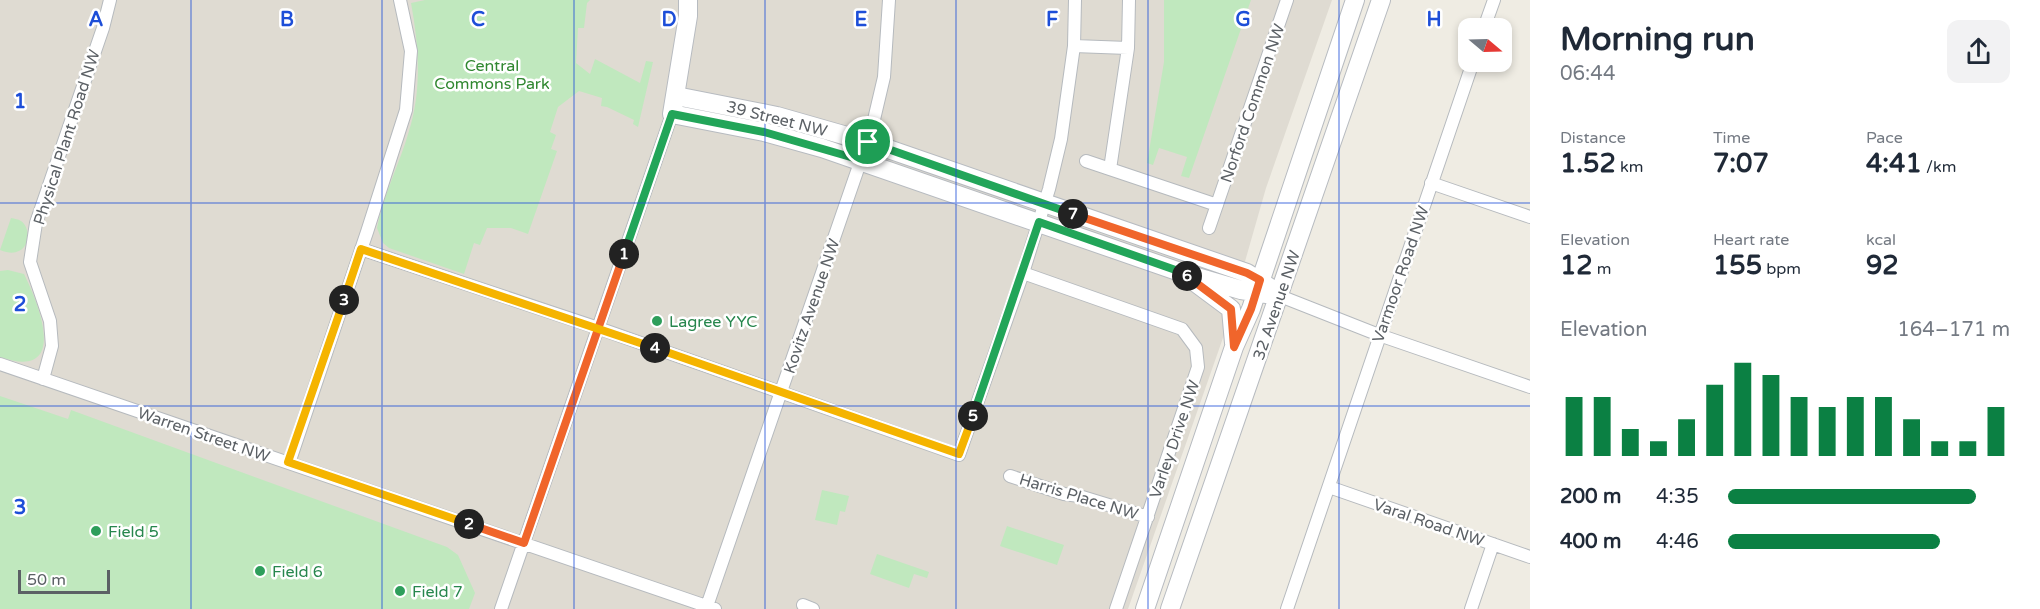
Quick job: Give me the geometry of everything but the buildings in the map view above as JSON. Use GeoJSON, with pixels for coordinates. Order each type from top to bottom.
{"type":"FeatureCollection","features":[{"type":"Feature","properties":{"kind":"main road"},"geometry":{"type":"LineString","coordinates":[[672,114],[688,16],[688,0]]}},
{"type":"Feature","properties":{"kind":"main road","name":"32 Avenue NW"},"geometry":{"type":"LineString","coordinates":[[1145,609],[1234,347],[1251,309],[1355,0]]}},
{"type":"Feature","properties":{"kind":"main road","name":"32 Avenue NW"},"geometry":{"type":"LineString","coordinates":[[1170,609],[1381,0]]}},
{"type":"Feature","properties":{"kind":"main road","name":"39 Street NW"},"geometry":{"type":"LineString","coordinates":[[676,96],[777,116],[868,142],[1215,262],[1280,296]]}},
{"type":"Feature","properties":{"kind":"main road","name":"39 Street NW"},"geometry":{"type":"LineString","coordinates":[[672,114],[764,132],[861,160],[1184,273],[1257,286]]}},
{"type":"Feature","properties":{"kind":"main road"},"geometry":{"type":"LineString","coordinates":[[1184,273],[1231,309],[1234,347]]}},
{"type":"Feature","properties":{"kind":"street","name":"Physical Plant Road NW"},"geometry":{"type":"LineString","coordinates":[[43,379],[52,346],[50,321],[30,262],[36,223],[103,28],[110,0]]}},
{"type":"Feature","properties":{"kind":"street"},"geometry":{"type":"LineString","coordinates":[[288,462],[406,110],[411,51],[400,0]]}},
{"type":"Feature","properties":{"kind":"street","name":"Kovitz Avenue NW"},"geometry":{"type":"LineString","coordinates":[[711,608],[781,392],[868,142],[884,76],[889,0]]}},
{"type":"Feature","properties":{"kind":"street"},"geometry":{"type":"LineString","coordinates":[[361,249],[598,328],[959,454],[1045,204],[1060,139],[1074,46],[1075,0]]}},
{"type":"Feature","properties":{"kind":"street"},"geometry":{"type":"LineString","coordinates":[[1110,169],[1128,48],[1129,0]]}},
{"type":"Feature","properties":{"kind":"street","name":"Norford Common NW"},"geometry":{"type":"LineString","coordinates":[[1209,228],[1287,0]]}},
{"type":"Feature","properties":{"kind":"street"},"geometry":{"type":"LineString","coordinates":[[1488,18],[1494,0]]}},
{"type":"Feature","properties":{"kind":"street"},"geometry":{"type":"LineString","coordinates":[[1074,46],[1128,48]]}},
{"type":"Feature","properties":{"kind":"street","name":"Varmoor Road NW"},"geometry":{"type":"LineString","coordinates":[[1287,609],[1470,72]]}},
{"type":"Feature","properties":{"kind":"street"},"geometry":{"type":"LineString","coordinates":[[501,609],[672,114]]}},
{"type":"Feature","properties":{"kind":"street","name":"Norford Common NW"},"geometry":{"type":"LineString","coordinates":[[1086,161],[1217,205]]}},
{"type":"Feature","properties":{"kind":"street"},"geometry":{"type":"LineString","coordinates":[[1431,183],[1530,217]]}},
{"type":"Feature","properties":{"kind":"street","name":"Varley Drive NW"},"geometry":{"type":"LineString","coordinates":[[1023,273],[1182,329],[1196,348],[1198,367],[1116,609]]}},
{"type":"Feature","properties":{"kind":"street","name":"39 Street NW"},"geometry":{"type":"LineString","coordinates":[[1280,296],[1379,335],[1530,387]]}},
{"type":"Feature","properties":{"kind":"street","name":"Warren Street NW"},"geometry":{"type":"LineString","coordinates":[[0,364],[711,608]]}},
{"type":"Feature","properties":{"kind":"street","name":"Harris Place NW"},"geometry":{"type":"LineString","coordinates":[[1010,476],[1064,494],[1079,496],[1148,517]]}},
{"type":"Feature","properties":{"kind":"street","name":"Varal Road NW"},"geometry":{"type":"LineString","coordinates":[[1329,487],[1530,557]]}},
{"type":"Feature","properties":{"kind":"street"},"geometry":{"type":"LineString","coordinates":[[1471,609],[1493,544]]}},
{"type":"Feature","properties":{"kind":"shaded area"},"geometry":{"type":"Polygon","coordinates":[[[0,0],[1332,0],[1266,188],[1224,335],[1128,609],[0,609],[0,0]]]}},
{"type":"Feature","properties":{"kind":"green space","name":"Central Commons Park"},"geometry":{"type":"Polygon","coordinates":[[[425,0],[590,0],[587,3],[584,28],[578,28],[576,63],[590,74],[595,59],[640,83],[646,61],[653,62],[638,127],[633,124],[634,120],[601,106],[602,98],[579,91],[558,107],[550,132],[556,135],[551,149],[557,151],[528,234],[511,228],[487,228],[480,245],[474,243],[464,274],[389,248],[383,243],[377,228],[383,203],[409,131],[416,99],[418,67],[411,3],[425,0]]]}},
{"type":"Feature","properties":{"kind":"green space"},"geometry":{"type":"Polygon","coordinates":[[[1164,0],[1251,0],[1189,178],[1181,176],[1187,157],[1159,148],[1153,165],[1147,163],[1164,62],[1164,0]]]}},
{"type":"Feature","properties":{"kind":"green space"},"geometry":{"type":"Polygon","coordinates":[[[11,218],[20,220],[25,225],[28,237],[23,248],[10,253],[0,250],[11,218]]]}},
{"type":"Feature","properties":{"kind":"green space"},"geometry":{"type":"Polygon","coordinates":[[[8,270],[24,274],[37,304],[44,336],[42,350],[35,359],[21,362],[0,357],[0,271],[8,270]]]}},
{"type":"Feature","properties":{"kind":"green space"},"geometry":{"type":"Polygon","coordinates":[[[0,396],[68,419],[71,410],[447,547],[458,555],[475,593],[469,609],[0,609],[0,396]]]}},
{"type":"Feature","properties":{"kind":"green space"},"geometry":{"type":"Polygon","coordinates":[[[822,490],[849,496],[845,512],[840,511],[837,525],[815,520],[822,490]]]}},
{"type":"Feature","properties":{"kind":"green space"},"geometry":{"type":"Polygon","coordinates":[[[1007,526],[1064,545],[1057,565],[1000,546],[1007,526]]]}},
{"type":"Feature","properties":{"kind":"green space"},"geometry":{"type":"Polygon","coordinates":[[[877,554],[929,572],[927,578],[914,574],[909,588],[870,574],[877,554]]]}},
{"type":"Feature","properties":{"kind":"place","name":"Lagree YYC"},"geometry":{"type":"Point","coordinates":[657,321]}},
{"type":"Feature","properties":{"kind":"place","name":"Field 5"},"geometry":{"type":"Point","coordinates":[96,531]}},
{"type":"Feature","properties":{"kind":"place","name":"Field 6"},"geometry":{"type":"Point","coordinates":[260,571]}},
{"type":"Feature","properties":{"kind":"place","name":"Field 7"},"geometry":{"type":"Point","coordinates":[400,591]}},
{"type":"Feature","properties":{"kind":"route"},"geometry":{"type":"LineString","coordinates":[[868,142],[861,160],[764,132],[672,114],[604,312],[598,328],[524,543],[288,462],[361,249],[598,328],[959,454],[1039,222],[1184,273],[1231,309],[1234,347],[1251,309],[1260,280],[1247,273],[868,142]]}}]}
